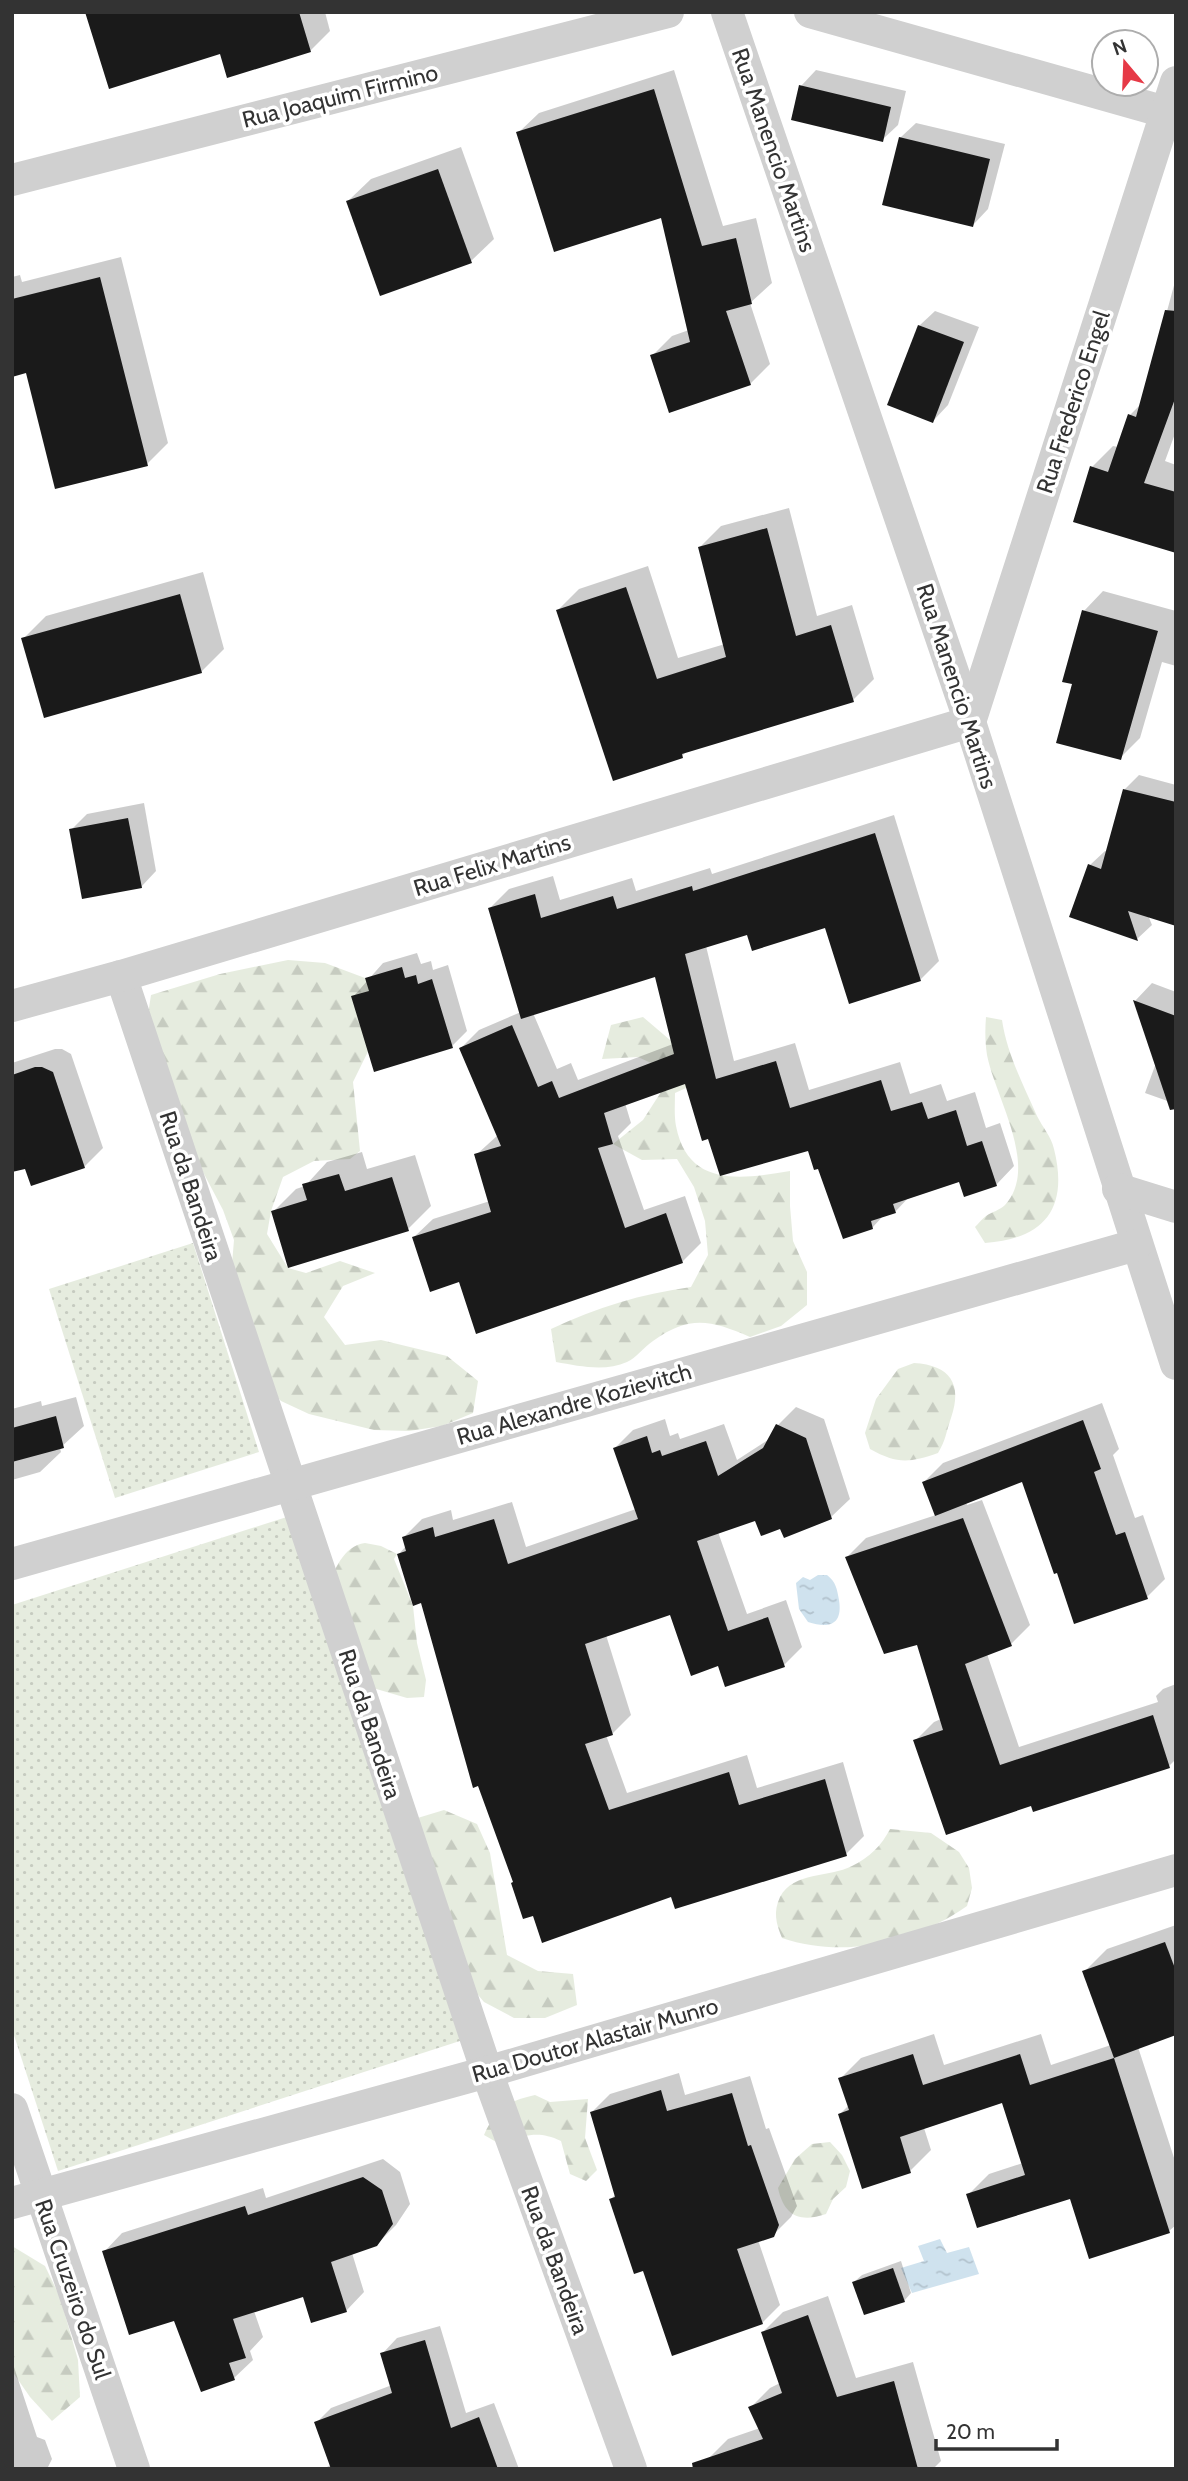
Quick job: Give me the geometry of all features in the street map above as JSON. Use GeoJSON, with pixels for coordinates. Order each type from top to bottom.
{"type":"FeatureCollection","features":[{"type":"Feature","properties":{"kind":"street","name":"Rua Joaquim Firmino"},"geometry":{"type":"LineString","coordinates":[[12,180],[668,12]]}},
{"type":"Feature","properties":{"kind":"street","name":"Rua Manencio Martins"},"geometry":{"type":"LineString","coordinates":[[727,12],[970,722],[1176,1364]]}},
{"type":"Feature","properties":{"kind":"street"},"geometry":{"type":"LineString","coordinates":[[810,12],[1171,114]]}},
{"type":"Feature","properties":{"kind":"street","name":"Rua Frederico Engel"},"geometry":{"type":"LineString","coordinates":[[970,722],[1171,114],[1176,82]]}},
{"type":"Feature","properties":{"kind":"street","name":"Rua Felix Martins"},"geometry":{"type":"LineString","coordinates":[[12,1006],[121,976],[970,722]]}},
{"type":"Feature","properties":{"kind":"street","name":"Rua da Bandeira"},"geometry":{"type":"LineString","coordinates":[[121,976],[486,2072],[631,2469]]}},
{"type":"Feature","properties":{"kind":"street"},"geometry":{"type":"LineString","coordinates":[[1118,1189],[1176,1207]]}},
{"type":"Feature","properties":{"kind":"street","name":"Rua Alexandre Kozievitch"},"geometry":{"type":"LineString","coordinates":[[12,1564],[1136,1245]]}},
{"type":"Feature","properties":{"kind":"street","name":"Rua Doutor Alastair Munro"},"geometry":{"type":"LineString","coordinates":[[27,2198],[486,2072],[1176,1870]]}},
{"type":"Feature","properties":{"kind":"street","name":"Rua Cruzeiro do Sul"},"geometry":{"type":"LineString","coordinates":[[12,2109],[27,2198],[134,2469]]}},
{"type":"Feature","properties":{"kind":"green space"},"geometry":{"type":"Polygon","coordinates":[[[288,960],[325,963],[365,978],[383,1021],[353,1082],[360,1151],[350,1159],[314,1161],[283,1177],[271,1211],[267,1234],[288,1268],[306,1273],[340,1261],[375,1273],[343,1286],[324,1317],[345,1345],[381,1340],[447,1356],[478,1381],[473,1413],[442,1426],[409,1431],[374,1430],[309,1414],[281,1401],[261,1380],[231,1276],[234,1240],[223,1210],[193,1153],[145,1034],[151,995],[220,974],[288,960]]]}},
{"type":"Feature","properties":{"kind":"green space"},"geometry":{"type":"Polygon","coordinates":[[[643,1017],[670,1040],[700,1055],[686,1088],[675,1093],[676,1126],[682,1146],[692,1160],[705,1170],[736,1177],[790,1171],[793,1241],[807,1272],[807,1305],[781,1326],[750,1337],[711,1324],[689,1324],[666,1333],[619,1365],[592,1367],[556,1362],[551,1329],[620,1302],[691,1287],[708,1255],[705,1221],[694,1187],[677,1159],[642,1160],[613,1144],[643,1120],[661,1092],[651,1063],[638,1057],[602,1059],[611,1025],[643,1017]]]}},
{"type":"Feature","properties":{"kind":"green space"},"geometry":{"type":"Polygon","coordinates":[[[986,1017],[1002,1020],[1016,1069],[1053,1144],[1058,1188],[1047,1217],[1037,1227],[1023,1235],[985,1243],[975,1227],[986,1216],[1005,1205],[1015,1189],[1018,1171],[1012,1132],[987,1055],[986,1017]]]}},
{"type":"Feature","properties":{"kind":"green space"},"geometry":{"type":"Polygon","coordinates":[[[193,1243],[259,1452],[115,1498],[49,1289],[193,1243]]]}},
{"type":"Feature","properties":{"kind":"green space"},"geometry":{"type":"Polygon","coordinates":[[[914,1363],[937,1368],[951,1378],[955,1395],[954,1406],[938,1453],[919,1459],[896,1459],[870,1449],[865,1433],[876,1399],[898,1369],[914,1363]]]}},
{"type":"Feature","properties":{"kind":"green space"},"geometry":{"type":"Polygon","coordinates":[[[293,1515],[463,2040],[58,2171],[12,2029],[12,1605],[293,1515]]]}},
{"type":"Feature","properties":{"kind":"green space"},"geometry":{"type":"Polygon","coordinates":[[[365,1543],[381,1546],[397,1554],[394,1559],[413,1606],[417,1643],[426,1680],[424,1697],[407,1698],[373,1688],[327,1587],[345,1554],[357,1545],[365,1543]]]}},
{"type":"Feature","properties":{"kind":"green space"},"geometry":{"type":"Polygon","coordinates":[[[444,1810],[477,1824],[490,1853],[507,1955],[538,1971],[573,1974],[577,2005],[545,2018],[514,2018],[484,2002],[461,1975],[411,1820],[444,1810]]]}},
{"type":"Feature","properties":{"kind":"green space"},"geometry":{"type":"Polygon","coordinates":[[[890,1829],[931,1833],[959,1852],[969,1868],[972,1888],[967,1906],[924,1930],[878,1944],[830,1947],[782,1938],[776,1913],[780,1897],[786,1889],[803,1879],[843,1870],[858,1863],[874,1850],[890,1829]]]}},
{"type":"Feature","properties":{"kind":"green space"},"geometry":{"type":"Polygon","coordinates":[[[535,2095],[550,2102],[588,2099],[585,2138],[597,2170],[586,2181],[570,2174],[561,2141],[537,2135],[498,2143],[484,2135],[503,2108],[517,2100],[535,2095]]]}},
{"type":"Feature","properties":{"kind":"green space"},"geometry":{"type":"Polygon","coordinates":[[[830,2142],[842,2155],[850,2171],[846,2187],[833,2199],[826,2214],[808,2218],[794,2215],[784,2205],[778,2188],[795,2159],[812,2144],[830,2142]]]}},
{"type":"Feature","properties":{"kind":"green space"},"geometry":{"type":"Polygon","coordinates":[[[12,2246],[45,2266],[60,2297],[78,2360],[80,2397],[52,2421],[30,2397],[12,2371],[12,2246]]]}},
{"type":"Feature","properties":{"kind":"water"},"geometry":{"type":"Polygon","coordinates":[[[818,1575],[827,1575],[838,1592],[839,1615],[828,1625],[808,1622],[799,1609],[796,1583],[803,1577],[810,1580],[818,1575]]]}},
{"type":"Feature","properties":{"kind":"water"},"geometry":{"type":"Polygon","coordinates":[[[940,2239],[947,2253],[969,2247],[979,2274],[912,2293],[901,2268],[924,2261],[918,2246],[940,2239]]]}},
{"type":"Feature","properties":{"kind":"building"},"geometry":{"type":"Polygon","coordinates":[[[85,12],[299,12],[311,52],[227,78],[220,54],[109,89],[85,12]]]}},
{"type":"Feature","properties":{"kind":"building"},"geometry":{"type":"Polygon","coordinates":[[[799,85],[891,107],[883,142],[791,120],[799,85]]]}},
{"type":"Feature","properties":{"kind":"building"},"geometry":{"type":"Polygon","coordinates":[[[654,89],[702,246],[736,238],[752,304],[726,311],[751,385],[669,413],[650,355],[690,342],[661,218],[554,252],[516,132],[654,89]]]}},
{"type":"Feature","properties":{"kind":"building"},"geometry":{"type":"Polygon","coordinates":[[[899,137],[990,159],[973,227],[882,205],[899,137]]]}},
{"type":"Feature","properties":{"kind":"building"},"geometry":{"type":"Polygon","coordinates":[[[438,169],[472,263],[380,296],[346,201],[438,169]]]}},
{"type":"Feature","properties":{"kind":"building"},"geometry":{"type":"Polygon","coordinates":[[[100,277],[148,466],[55,489],[26,373],[12,377],[12,299],[100,277]]]}},
{"type":"Feature","properties":{"kind":"building"},"geometry":{"type":"Polygon","coordinates":[[[1165,310],[1176,311],[1176,396],[1144,483],[1176,492],[1176,553],[1073,522],[1090,466],[1108,472],[1128,414],[1136,417],[1165,310]]]}},
{"type":"Feature","properties":{"kind":"building"},"geometry":{"type":"Polygon","coordinates":[[[918,325],[964,342],[933,423],[887,405],[918,325]]]}},
{"type":"Feature","properties":{"kind":"building"},"geometry":{"type":"Polygon","coordinates":[[[767,528],[796,636],[831,625],[854,702],[682,754],[683,758],[613,781],[556,610],[626,587],[657,679],[726,657],[698,547],[767,528]]]}},
{"type":"Feature","properties":{"kind":"building"},"geometry":{"type":"Polygon","coordinates":[[[180,594],[202,673],[44,718],[21,638],[180,594]]]}},
{"type":"Feature","properties":{"kind":"building"},"geometry":{"type":"Polygon","coordinates":[[[1082,610],[1158,631],[1121,760],[1056,743],[1072,684],[1062,682],[1082,610]]]}},
{"type":"Feature","properties":{"kind":"building"},"geometry":{"type":"Polygon","coordinates":[[[1123,789],[1176,802],[1176,926],[1128,911],[1138,941],[1069,917],[1088,864],[1101,869],[1123,789]]]}},
{"type":"Feature","properties":{"kind":"building"},"geometry":{"type":"Polygon","coordinates":[[[128,818],[142,888],[82,899],[69,829],[128,818]]]}},
{"type":"Feature","properties":{"kind":"building"},"geometry":{"type":"Polygon","coordinates":[[[875,833],[921,981],[849,1004],[825,928],[752,951],[747,935],[685,954],[716,1079],[776,1061],[790,1108],[881,1080],[891,1111],[922,1102],[928,1119],[956,1110],[967,1146],[982,1141],[997,1186],[964,1197],[959,1182],[893,1204],[896,1213],[871,1221],[873,1229],[843,1239],[818,1169],[814,1170],[808,1151],[720,1176],[708,1139],[702,1141],[685,1084],[604,1113],[613,1144],[598,1148],[625,1228],[666,1213],[683,1263],[476,1334],[459,1282],[430,1292],[412,1237],[491,1212],[474,1154],[501,1146],[459,1048],[512,1025],[538,1087],[552,1081],[559,1098],[674,1054],[655,977],[521,1019],[488,908],[535,894],[541,918],[613,896],[617,909],[692,886],[693,891],[875,833]]]}},
{"type":"Feature","properties":{"kind":"building"},"geometry":{"type":"Polygon","coordinates":[[[402,967],[405,978],[416,975],[418,984],[432,979],[453,1048],[374,1072],[351,996],[369,991],[365,978],[402,967]]]}},
{"type":"Feature","properties":{"kind":"building"},"geometry":{"type":"Polygon","coordinates":[[[1133,1000],[1176,1016],[1176,1109],[1170,1110],[1133,1000]]]}},
{"type":"Feature","properties":{"kind":"building"},"geometry":{"type":"Polygon","coordinates":[[[35,1067],[53,1072],[85,1168],[31,1186],[25,1169],[12,1172],[12,1075],[35,1067]]]}},
{"type":"Feature","properties":{"kind":"building"},"geometry":{"type":"Polygon","coordinates":[[[339,1174],[345,1191],[392,1177],[409,1231],[288,1268],[271,1211],[307,1200],[302,1184],[339,1174]]]}},
{"type":"Feature","properties":{"kind":"building"},"geometry":{"type":"Polygon","coordinates":[[[56,1416],[64,1448],[12,1462],[12,1428],[56,1416]]]}},
{"type":"Feature","properties":{"kind":"building"},"geometry":{"type":"Polygon","coordinates":[[[1083,1420],[1101,1469],[1094,1472],[1116,1535],[1125,1532],[1148,1599],[1074,1624],[1022,1482],[935,1516],[922,1482],[1083,1420]]]}},
{"type":"Feature","properties":{"kind":"building"},"geometry":{"type":"Polygon","coordinates":[[[776,1424],[806,1438],[832,1519],[784,1538],[780,1529],[761,1536],[755,1521],[697,1541],[728,1631],[768,1617],[785,1667],[725,1687],[718,1666],[691,1676],[670,1615],[585,1644],[613,1735],[585,1744],[609,1810],[729,1772],[739,1805],[825,1779],[847,1856],[675,1909],[671,1897],[542,1943],[533,1916],[523,1919],[511,1883],[513,1882],[478,1786],[473,1788],[421,1603],[413,1606],[397,1554],[406,1551],[402,1537],[433,1527],[435,1537],[494,1519],[508,1564],[638,1519],[613,1448],[647,1436],[652,1453],[660,1450],[662,1456],[706,1441],[718,1476],[763,1448],[776,1424]]]}},
{"type":"Feature","properties":{"kind":"building"},"geometry":{"type":"Polygon","coordinates":[[[963,1518],[1012,1646],[965,1664],[1000,1765],[1153,1715],[1170,1768],[1033,1812],[1031,1806],[946,1835],[913,1740],[943,1730],[917,1645],[884,1654],[845,1557],[963,1518]]]}},
{"type":"Feature","properties":{"kind":"building"},"geometry":{"type":"Polygon","coordinates":[[[1165,1942],[1176,1971],[1176,2035],[1114,2058],[1082,1971],[1165,1942]]]}},
{"type":"Feature","properties":{"kind":"building"},"geometry":{"type":"Polygon","coordinates":[[[913,2054],[923,2085],[1020,2054],[1030,2085],[1114,2058],[1170,2233],[1089,2259],[1070,2199],[977,2228],[966,2194],[1025,2175],[1002,2103],[900,2137],[911,2173],[862,2189],[838,2114],[849,2110],[838,2078],[913,2054]]]}},
{"type":"Feature","properties":{"kind":"building"},"geometry":{"type":"Polygon","coordinates":[[[661,2090],[667,2111],[732,2093],[748,2146],[751,2145],[779,2225],[774,2237],[737,2249],[763,2324],[672,2356],[643,2271],[634,2274],[609,2199],[615,2197],[590,2112],[661,2090]]]}},
{"type":"Feature","properties":{"kind":"building"},"geometry":{"type":"Polygon","coordinates":[[[363,2177],[382,2190],[393,2224],[377,2246],[331,2262],[347,2312],[311,2323],[303,2297],[233,2319],[246,2358],[229,2363],[235,2380],[201,2392],[174,2321],[129,2335],[102,2251],[245,2206],[248,2215],[363,2177]]]}},
{"type":"Feature","properties":{"kind":"building"},"geometry":{"type":"Polygon","coordinates":[[[893,2268],[905,2302],[864,2315],[852,2282],[893,2268]]]}},
{"type":"Feature","properties":{"kind":"building"},"geometry":{"type":"Polygon","coordinates":[[[808,2315],[837,2397],[894,2381],[918,2469],[693,2469],[692,2463],[763,2439],[748,2407],[782,2393],[761,2332],[808,2315]]]}},
{"type":"Feature","properties":{"kind":"building"},"geometry":{"type":"Polygon","coordinates":[[[425,2340],[451,2428],[479,2417],[498,2469],[331,2469],[314,2422],[392,2393],[380,2353],[425,2340]]]}}]}
